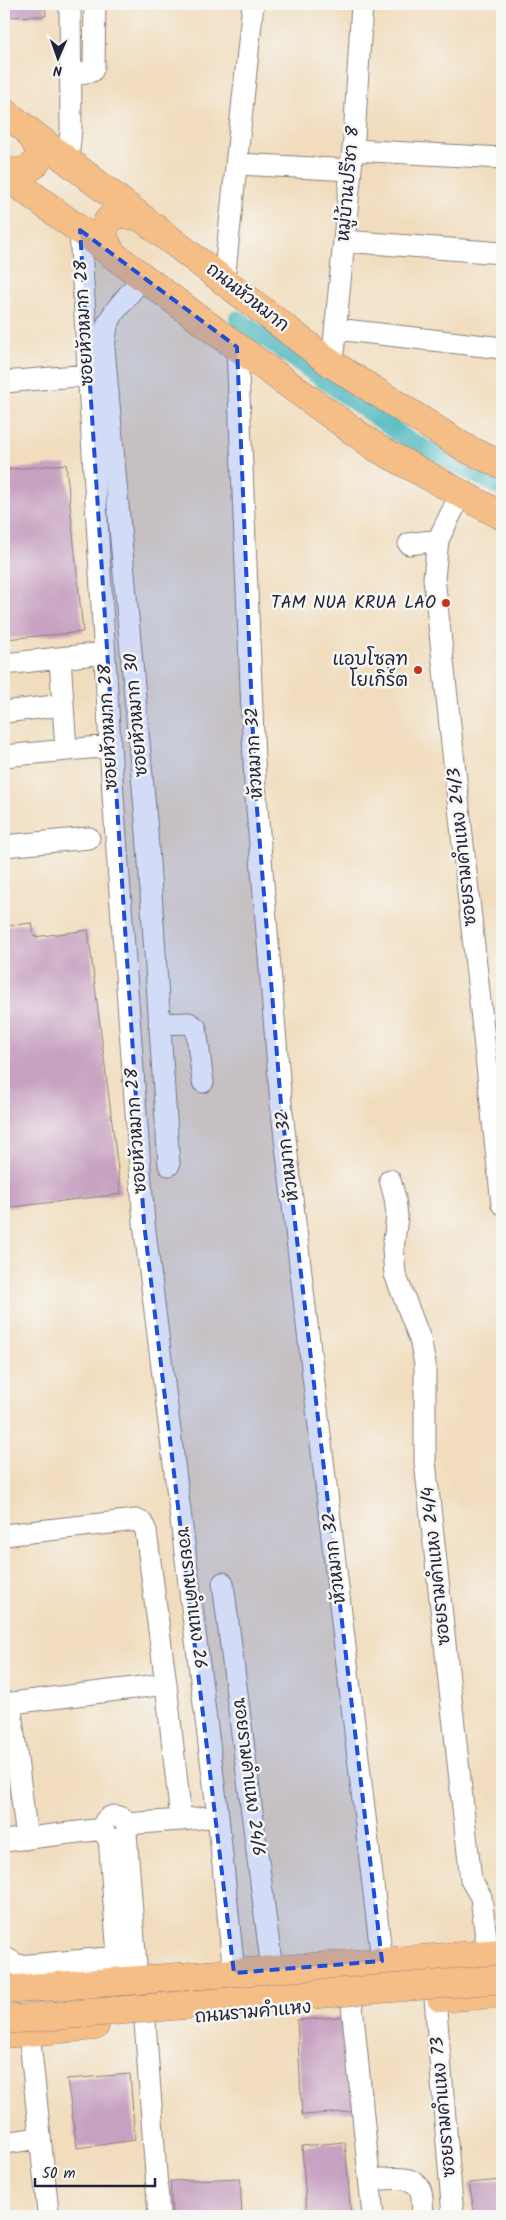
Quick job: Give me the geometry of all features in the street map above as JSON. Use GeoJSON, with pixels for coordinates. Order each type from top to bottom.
{"type":"FeatureCollection","features":[{"type":"Feature","properties":{"kind":"main road","name":"ถนนหัวหมาก"},"geometry":{"type":"LineString","coordinates":[[4,112],[332,364],[466,449],[502,465]]}},
{"type":"Feature","properties":{"kind":"main road"},"geometry":{"type":"LineString","coordinates":[[4,173],[22,173],[35,163],[39,153],[38,147],[28,131]]}},
{"type":"Feature","properties":{"kind":"main road"},"geometry":{"type":"LineString","coordinates":[[4,173],[143,278],[377,448],[460,495],[502,516]]}},
{"type":"Feature","properties":{"kind":"main road"},"geometry":{"type":"LineString","coordinates":[[112,254],[103,236],[108,221],[115,214],[122,213],[142,218]]}},
{"type":"Feature","properties":{"kind":"main road"},"geometry":{"type":"LineString","coordinates":[[4,1990],[80,1985],[125,1973],[234,1973],[382,1961],[498,1956]]}},
{"type":"Feature","properties":{"kind":"main road","name":"ถนนรามคำแหง"},"geometry":{"type":"LineString","coordinates":[[4,2003],[498,1956]]}},
{"type":"Feature","properties":{"kind":"main road"},"geometry":{"type":"LineString","coordinates":[[272,1970],[275,2011]]}},
{"type":"Feature","properties":{"kind":"main road"},"geometry":{"type":"LineString","coordinates":[[234,1973],[237,2014]]}},
{"type":"Feature","properties":{"kind":"main road","name":"ถนนรามคำแหง"},"geometry":{"type":"LineString","coordinates":[[4,2020],[502,1979]]}},
{"type":"Feature","properties":{"kind":"main road"},"geometry":{"type":"LineString","coordinates":[[80,1985],[85,2027]]}},
{"type":"Feature","properties":{"kind":"main road","name":"ถนนรามคำแหง"},"geometry":{"type":"LineString","coordinates":[[16,2033],[502,1993]]}},
{"type":"Feature","properties":{"kind":"street"},"geometry":{"type":"LineString","coordinates":[[68,162],[71,129],[70,4]]}},
{"type":"Feature","properties":{"kind":"street"},"geometry":{"type":"LineString","coordinates":[[71,75],[92,71],[94,66],[95,4]]}},
{"type":"Feature","properties":{"kind":"street"},"geometry":{"type":"LineString","coordinates":[[224,281],[253,4]]}},
{"type":"Feature","properties":{"kind":"street","name":"หมู่บ้านปรีชา 8"},"geometry":{"type":"LineString","coordinates":[[332,364],[352,160],[362,4]]}},
{"type":"Feature","properties":{"kind":"street"},"geometry":{"type":"LineString","coordinates":[[237,164],[502,158]]}},
{"type":"Feature","properties":{"kind":"street","name":"ซอยหัวหมาก 28"},"geometry":{"type":"LineString","coordinates":[[80,230],[110,746],[144,1223]]}},
{"type":"Feature","properties":{"kind":"street"},"geometry":{"type":"LineString","coordinates":[[344,241],[502,254]]}},
{"type":"Feature","properties":{"kind":"street","name":"ซอยหัวหมาก 30"},"geometry":{"type":"LineString","coordinates":[[143,278],[115,311],[107,324],[104,348],[137,706],[168,1165]]}},
{"type":"Feature","properties":{"kind":"street"},"geometry":{"type":"LineString","coordinates":[[336,329],[502,348]]}},
{"type":"Feature","properties":{"kind":"street","name":"หัวหมาก 32"},"geometry":{"type":"LineString","coordinates":[[237,347],[255,784],[280,1094],[382,1961]]}},
{"type":"Feature","properties":{"kind":"street"},"geometry":{"type":"LineString","coordinates":[[4,382],[88,375]]}},
{"type":"Feature","properties":{"kind":"street","name":"ซอยรามคำแหง 24/3"},"geometry":{"type":"LineString","coordinates":[[460,495],[438,540],[434,578],[502,1204]]}},
{"type":"Feature","properties":{"kind":"street"},"geometry":{"type":"LineString","coordinates":[[409,544],[438,540]]}},
{"type":"Feature","properties":{"kind":"street"},"geometry":{"type":"LineString","coordinates":[[4,664],[105,653]]}},
{"type":"Feature","properties":{"kind":"street"},"geometry":{"type":"LineString","coordinates":[[60,658],[66,750]]}},
{"type":"Feature","properties":{"kind":"street"},"geometry":{"type":"LineString","coordinates":[[4,712],[63,705]]}},
{"type":"Feature","properties":{"kind":"street"},"geometry":{"type":"LineString","coordinates":[[4,756],[110,746]]}},
{"type":"Feature","properties":{"kind":"street"},"geometry":{"type":"LineString","coordinates":[[4,846],[89,838]]}},
{"type":"Feature","properties":{"kind":"street"},"geometry":{"type":"LineString","coordinates":[[159,1024],[189,1023],[196,1028],[203,1082]]}},
{"type":"Feature","properties":{"kind":"street","name":"ซอยรามคำแหง 24/4"},"geometry":{"type":"LineString","coordinates":[[390,1180],[398,1218],[394,1249],[396,1274],[420,1339],[425,1364],[425,1462],[471,1880],[481,1897],[498,1956]]}},
{"type":"Feature","properties":{"kind":"street","name":"ซอยรามคำแหง 26"},"geometry":{"type":"LineString","coordinates":[[144,1223],[218,1816],[234,1973]]}},
{"type":"Feature","properties":{"kind":"street"},"geometry":{"type":"LineString","coordinates":[[4,1535],[136,1520],[142,1523],[146,1531],[181,1820]]}},
{"type":"Feature","properties":{"kind":"street","name":"ซอยรามคำแหง 24/6"},"geometry":{"type":"LineString","coordinates":[[223,1583],[272,1970]]}},
{"type":"Feature","properties":{"kind":"street"},"geometry":{"type":"LineString","coordinates":[[26,1839],[7,1703],[166,1684]]}},
{"type":"Feature","properties":{"kind":"street"},"geometry":{"type":"LineString","coordinates":[[4,1841],[116,1831],[218,1816]]}},
{"type":"Feature","properties":{"kind":"street"},"geometry":{"type":"LineString","coordinates":[[116,1831],[125,1973]]}},
{"type":"Feature","properties":{"kind":"street"},"geometry":{"type":"LineString","coordinates":[[116,1831],[125,1973]]}},
{"type":"Feature","properties":{"kind":"street"},"geometry":{"type":"LineString","coordinates":[[4,1958],[20,1966],[125,1973]]}},
{"type":"Feature","properties":{"kind":"street","name":"ซอยรามคำแหง 73"},"geometry":{"type":"LineString","coordinates":[[435,1998],[453,2216]]}},
{"type":"Feature","properties":{"kind":"street"},"geometry":{"type":"LineString","coordinates":[[352,2005],[373,2216]]}},
{"type":"Feature","properties":{"kind":"street"},"geometry":{"type":"LineString","coordinates":[[145,2022],[159,2216]]}},
{"type":"Feature","properties":{"kind":"street"},"geometry":{"type":"LineString","coordinates":[[16,2033],[40,2138],[48,2212]]}},
{"type":"Feature","properties":{"kind":"street"},"geometry":{"type":"LineString","coordinates":[[4,2143],[40,2138]]}},
{"type":"Feature","properties":{"kind":"street"},"geometry":{"type":"LineString","coordinates":[[370,2180],[410,2179],[421,2192],[423,2216]]}},
{"type":"Feature","properties":{"kind":"highlighted area"},"geometry":{"type":"Polygon","coordinates":[[[80,230],[237,347],[255,784],[281,1104],[382,1961],[234,1973],[144,1223],[80,230]]]}},
{"type":"Feature","properties":{"kind":"building"},"geometry":{"type":"Polygon","coordinates":[[[9,4],[45,4],[46,16],[10,17],[9,4]]]}},
{"type":"Feature","properties":{"kind":"building"},"geometry":{"type":"Polygon","coordinates":[[[66,464],[83,632],[5,639],[4,470],[66,464]]]}},
{"type":"Feature","properties":{"kind":"building"},"geometry":{"type":"Polygon","coordinates":[[[32,923],[34,937],[88,930],[121,1194],[4,1208],[4,926],[32,923]]]}},
{"type":"Feature","properties":{"kind":"building"},"geometry":{"type":"Polygon","coordinates":[[[349,2016],[359,2111],[302,2115],[297,2020],[349,2016]]]}},
{"type":"Feature","properties":{"kind":"building"},"geometry":{"type":"Polygon","coordinates":[[[130,2074],[135,2140],[77,2148],[67,2079],[130,2074]]]}},
{"type":"Feature","properties":{"kind":"building"},"geometry":{"type":"Polygon","coordinates":[[[345,2142],[351,2216],[307,2216],[302,2146],[345,2142]]]}},
{"type":"Feature","properties":{"kind":"building"},"geometry":{"type":"Polygon","coordinates":[[[240,2178],[242,2216],[172,2216],[170,2181],[240,2178]]]}},
{"type":"Feature","properties":{"kind":"building"},"geometry":{"type":"Polygon","coordinates":[[[502,2180],[502,2216],[475,2216],[469,2183],[502,2180]]]}},
{"type":"Feature","properties":{"kind":"waterway"},"geometry":{"type":"LineString","coordinates":[[238,319],[407,439],[502,488]]}},
{"type":"Feature","properties":{"kind":"place","name":"TAM NUA KRUA LAO"},"geometry":{"type":"Point","coordinates":[446,603]}},
{"type":"Feature","properties":{"kind":"place","name":"แอบโซลูท โยเกิร์ต"},"geometry":{"type":"Point","coordinates":[418,670]}}]}
